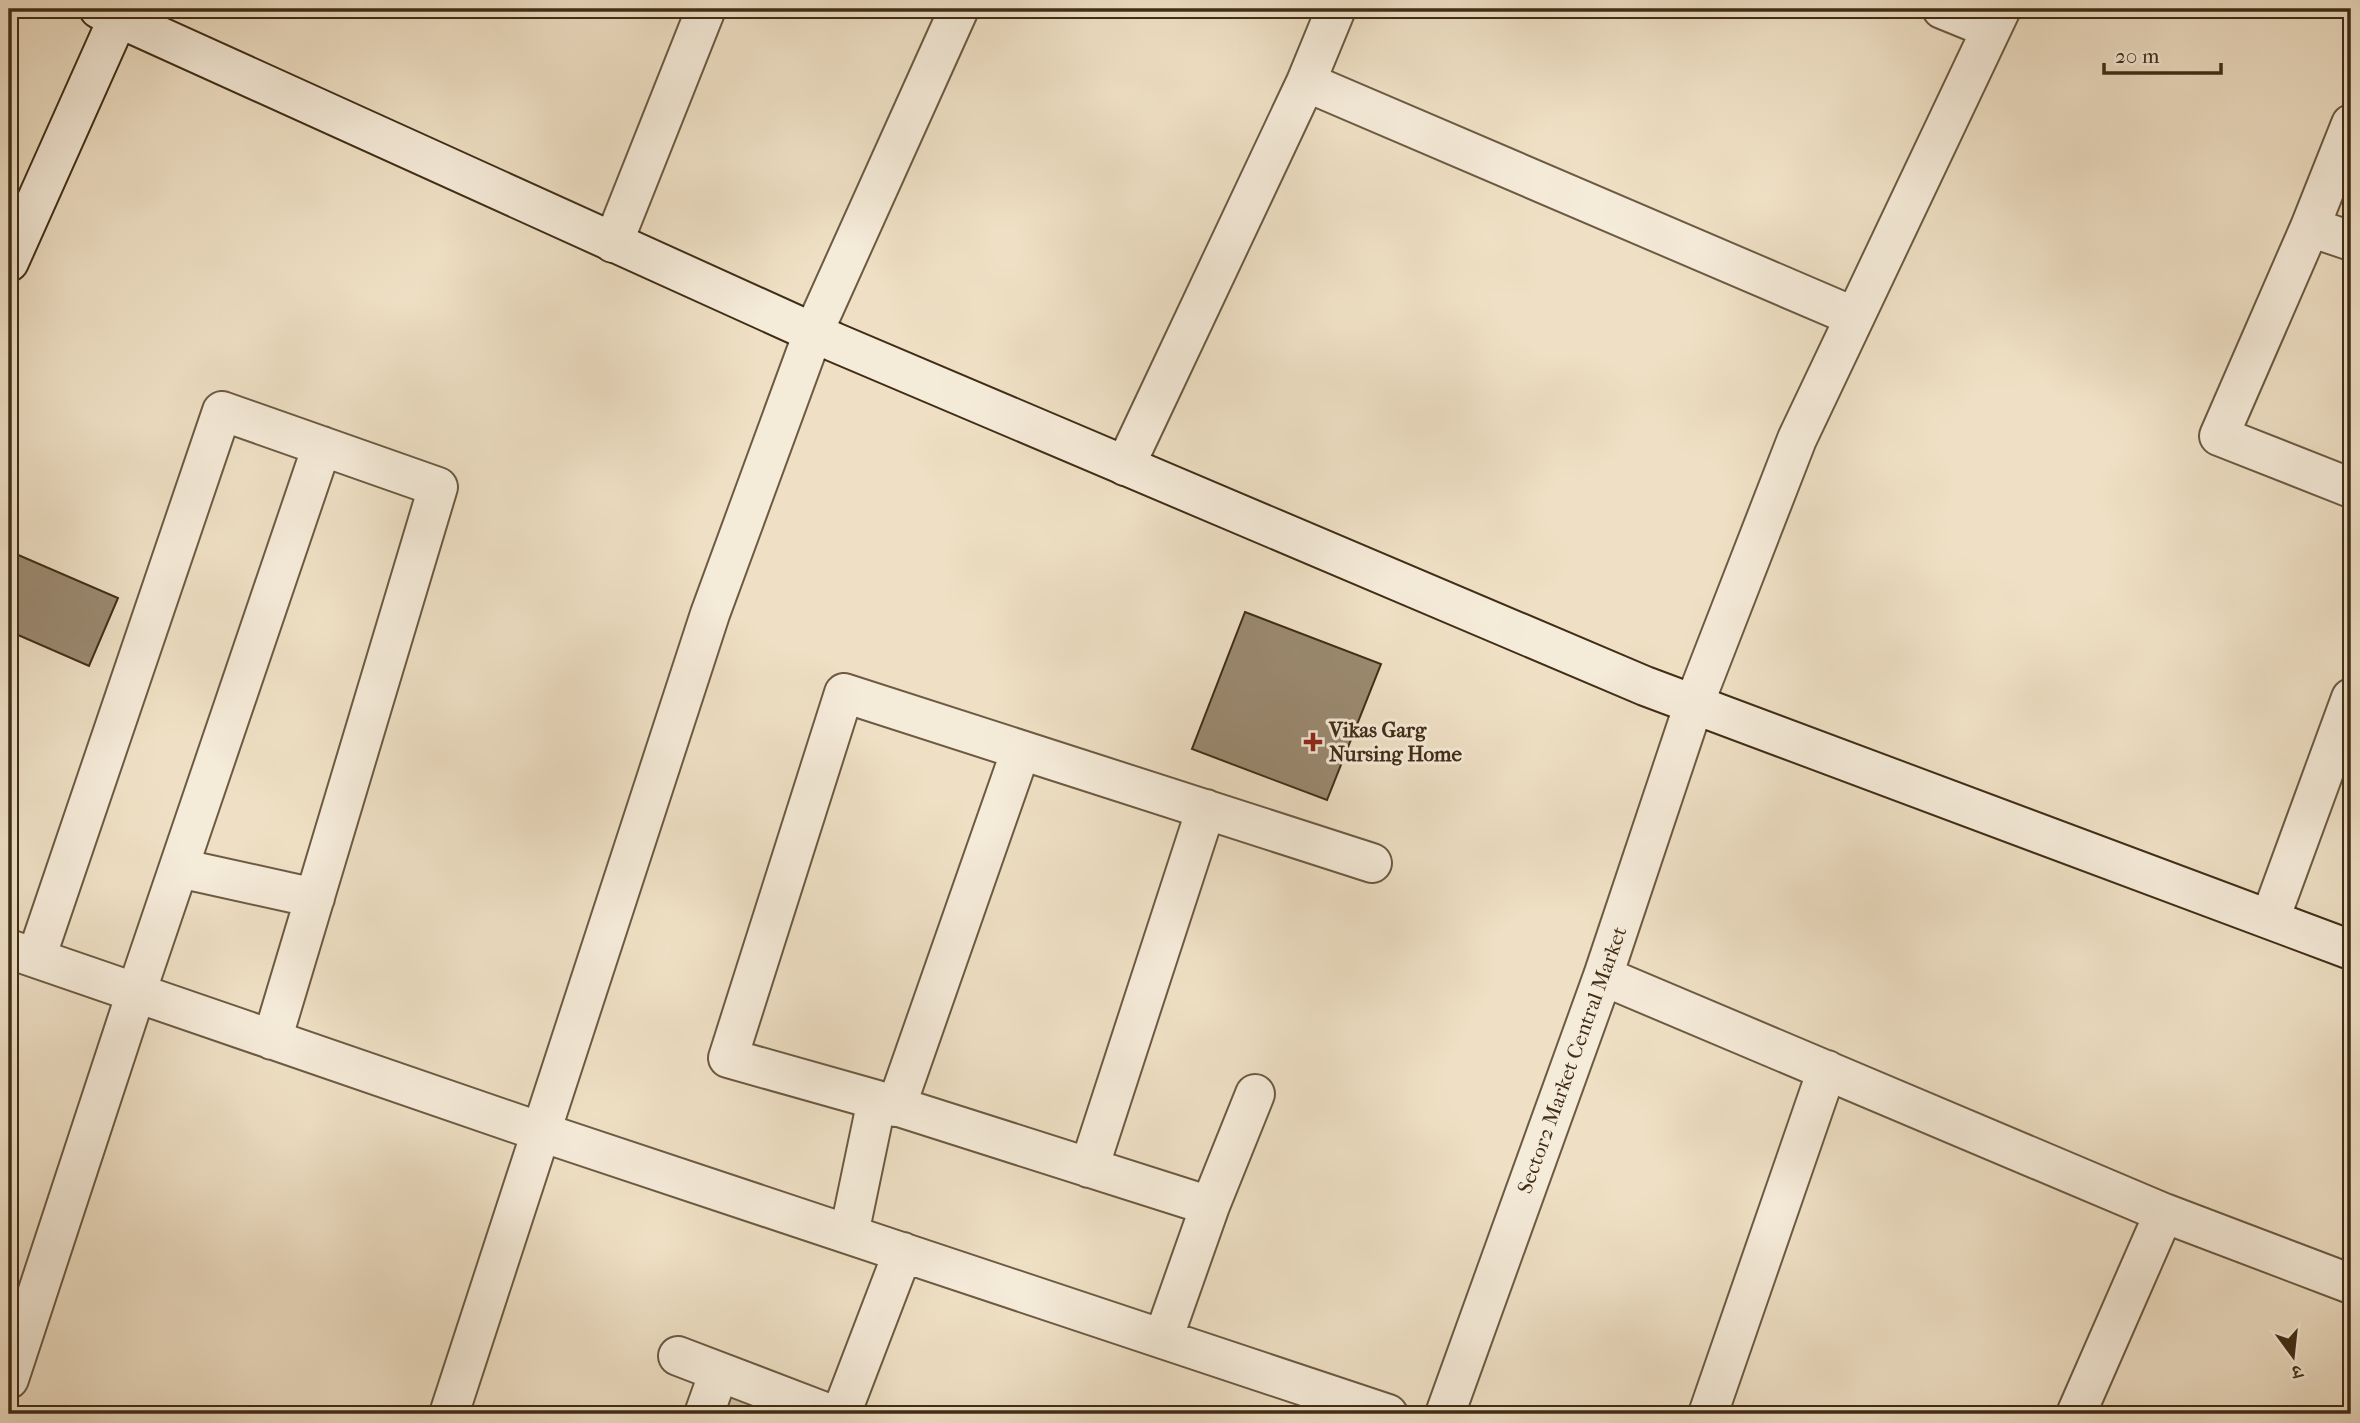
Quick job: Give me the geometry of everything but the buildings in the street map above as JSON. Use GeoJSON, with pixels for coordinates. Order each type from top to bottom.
{"type":"FeatureCollection","features":[{"type":"Feature","properties":{"kind":"street"},"geometry":{"type":"LineString","coordinates":[[613,243],[706,9]]}},
{"type":"Feature","properties":{"kind":"street"},"geometry":{"type":"LineString","coordinates":[[449,1414],[710,614],[813,333],[959,9]]}},
{"type":"Feature","properties":{"kind":"street"},"geometry":{"type":"LineString","coordinates":[[1125,466],[1306,82],[1336,9]]}},
{"type":"Feature","properties":{"kind":"street"},"geometry":{"type":"LineString","coordinates":[[1942,9],[1996,19]]}},
{"type":"Feature","properties":{"kind":"street"},"geometry":{"type":"LineString","coordinates":[[9,262],[113,12],[813,333],[1645,686],[2351,950]]}},
{"type":"Feature","properties":{"kind":"street","name":"Sector2 Market Central Market"},"geometry":{"type":"LineString","coordinates":[[1445,1414],[1603,976],[1694,704],[1797,439],[1996,19]]}},
{"type":"Feature","properties":{"kind":"street"},"geometry":{"type":"LineString","coordinates":[[1306,82],[1855,317]]}},
{"type":"Feature","properties":{"kind":"street"},"geometry":{"type":"LineString","coordinates":[[2351,124],[2310,227],[2219,436],[2351,488]]}},
{"type":"Feature","properties":{"kind":"street"},"geometry":{"type":"LineString","coordinates":[[2310,227],[2351,241]]}},
{"type":"Feature","properties":{"kind":"street"},"geometry":{"type":"LineString","coordinates":[[272,1040],[438,487],[222,411],[22,954],[272,1040],[541,1132],[1388,1414]]}},
{"type":"Feature","properties":{"kind":"street"},"geometry":{"type":"LineString","coordinates":[[9,1379],[136,993],[322,446]]}},
{"type":"Feature","properties":{"kind":"street"},"geometry":{"type":"LineString","coordinates":[[1210,1206],[887,1103],[729,1058],[844,693],[1372,863]]}},
{"type":"Feature","properties":{"kind":"street"},"geometry":{"type":"LineString","coordinates":[[2270,919],[2351,698]]}},
{"type":"Feature","properties":{"kind":"street"},"geometry":{"type":"LineString","coordinates":[[849,1234],[887,1103],[1021,750]]}},
{"type":"Feature","properties":{"kind":"street"},"geometry":{"type":"LineString","coordinates":[[1089,1168],[1206,809]]}},
{"type":"Feature","properties":{"kind":"street"},"geometry":{"type":"LineString","coordinates":[[179,868],[315,898]]}},
{"type":"Feature","properties":{"kind":"street"},"geometry":{"type":"LineString","coordinates":[[1603,976],[2164,1213],[2351,1284]]}},
{"type":"Feature","properties":{"kind":"street"},"geometry":{"type":"LineString","coordinates":[[1708,1414],[1827,1070]]}},
{"type":"Feature","properties":{"kind":"street"},"geometry":{"type":"LineString","coordinates":[[1163,1339],[1210,1206],[1255,1094]]}},
{"type":"Feature","properties":{"kind":"street"},"geometry":{"type":"LineString","coordinates":[[2076,1414],[2164,1213]]}},
{"type":"Feature","properties":{"kind":"street"},"geometry":{"type":"LineString","coordinates":[[841,1414],[903,1252]]}},
{"type":"Feature","properties":{"kind":"street"},"geometry":{"type":"LineString","coordinates":[[678,1356],[830,1414]]}},
{"type":"Feature","properties":{"kind":"street"},"geometry":{"type":"LineString","coordinates":[[704,1414],[719,1372]]}},
{"type":"Feature","properties":{"kind":"shaded area"},"geometry":{"type":"Polygon","coordinates":[[[730,1390],[786,1414],[722,1414],[730,1390]]]}},
{"type":"Feature","properties":{"kind":"place","name":"Vikas Garg Nursing Home"},"geometry":{"type":"Point","coordinates":[1313,742]}}]}
